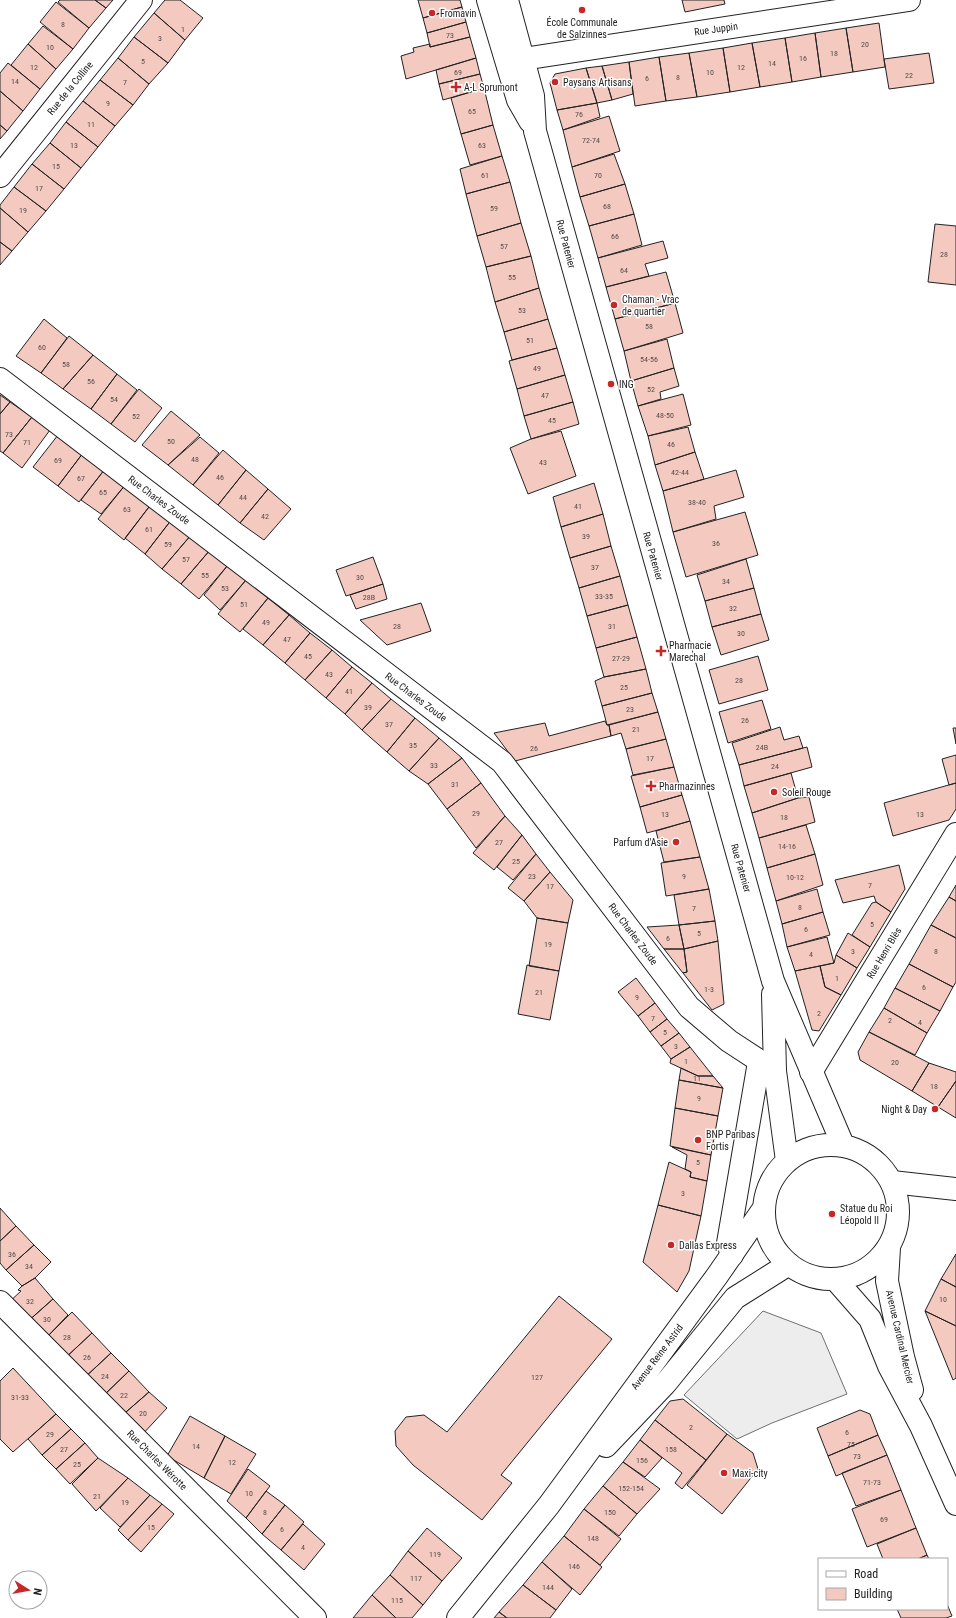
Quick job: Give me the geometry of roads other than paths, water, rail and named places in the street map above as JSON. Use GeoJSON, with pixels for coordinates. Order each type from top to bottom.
{"type":"FeatureCollection","features":[{"type":"Feature","properties":{"kind":"main road","name":"Rue de la Colline"},"geometry":{"type":"LineString","coordinates":[[0,176],[141,0]]}},
{"type":"Feature","properties":{"kind":"main road","name":"Rue Patenier"},"geometry":{"type":"LineString","coordinates":[[488,0],[518,100],[535,131]]}},
{"type":"Feature","properties":{"kind":"main road","name":"Rue Patenier"},"geometry":{"type":"LineString","coordinates":[[507,0],[533,96],[535,131],[773,981],[843,1145]]}},
{"type":"Feature","properties":{"kind":"main road","name":"Rue Juppin"},"geometry":{"type":"LineString","coordinates":[[522,59],[909,0]]}},
{"type":"Feature","properties":{"kind":"main road","name":"Rue Charles Zoude"},"geometry":{"type":"LineString","coordinates":[[0,379],[502,762],[689,1007],[729,1041],[767,1067]]}},
{"type":"Feature","properties":{"kind":"main road","name":"Rue Henri Blès"},"geometry":{"type":"LineString","coordinates":[[811,1072],[956,834]]}},
{"type":"Feature","properties":{"kind":"main road","name":"Rue Patenier"},"geometry":{"type":"LineString","coordinates":[[773,981],[767,1067],[787,1160]]}},
{"type":"Feature","properties":{"kind":"main road"},"geometry":{"type":"LineString","coordinates":[[732,1255],[728,1244],[767,1067]]}},
{"type":"Feature","properties":{"kind":"main road"},"geometry":{"type":"LineString","coordinates":[[843,1145],[871,1156],[892,1182],[899,1208],[889,1248],[867,1269],[835,1279],[813,1277],[789,1264],[774,1247],[765,1226],[764,1208],[768,1188],[787,1160],[814,1146],[843,1145]]}},
{"type":"Feature","properties":{"kind":"main road"},"geometry":{"type":"LineString","coordinates":[[892,1182],[956,1189]]}},
{"type":"Feature","properties":{"kind":"main road","name":"Avenue Reine Astrid"},"geometry":{"type":"LineString","coordinates":[[458,1618],[550,1505],[732,1255],[764,1208]]}},
{"type":"Feature","properties":{"kind":"main road","name":"Avenue Cardinal Mercier"},"geometry":{"type":"LineString","coordinates":[[889,1248],[887,1281],[892,1310],[921,1426]]}},
{"type":"Feature","properties":{"kind":"main road","name":"Avenue Reine Astrid"},"geometry":{"type":"LineString","coordinates":[[550,1505],[665,1384],[735,1298],[789,1264]]}},
{"type":"Feature","properties":{"kind":"main road","name":"Avenue Cardinal Mercier"},"geometry":{"type":"LineString","coordinates":[[835,1279],[870,1319],[889,1366],[921,1426],[956,1504]]}},
{"type":"Feature","properties":{"kind":"main road","name":"Rue Charles Wérotte"},"geometry":{"type":"LineString","coordinates":[[0,1302],[314,1618]]}},
{"type":"Feature","properties":{"kind":"place","name":"École Communale de Salzinnes"},"geometry":{"type":"Point","coordinates":[582,10]}},
{"type":"Feature","properties":{"kind":"place","name":"Fromavin"},"geometry":{"type":"Point","coordinates":[432,13]}},
{"type":"Feature","properties":{"kind":"place","name":"Paysans Artisans"},"geometry":{"type":"Point","coordinates":[555,82]}},
{"type":"Feature","properties":{"kind":"place","name":"A-L Sprumont"},"geometry":{"type":"Point","coordinates":[456,87]}},
{"type":"Feature","properties":{"kind":"place","name":"Chaman - Vrac de quartier"},"geometry":{"type":"Point","coordinates":[614,305]}},
{"type":"Feature","properties":{"kind":"place","name":"ING"},"geometry":{"type":"Point","coordinates":[611,384]}},
{"type":"Feature","properties":{"kind":"place","name":"Pharmacie Marechal"},"geometry":{"type":"Point","coordinates":[661,651]}},
{"type":"Feature","properties":{"kind":"place","name":"Pharmazinnes"},"geometry":{"type":"Point","coordinates":[651,786]}},
{"type":"Feature","properties":{"kind":"place","name":"Soleil Rouge"},"geometry":{"type":"Point","coordinates":[774,792]}},
{"type":"Feature","properties":{"kind":"place","name":"Parfum d'Asie"},"geometry":{"type":"Point","coordinates":[676,842]}},
{"type":"Feature","properties":{"kind":"place","name":"Night & Day"},"geometry":{"type":"Point","coordinates":[935,1109]}},
{"type":"Feature","properties":{"kind":"place","name":"BNP Paribas Fortis"},"geometry":{"type":"Point","coordinates":[698,1140]}},
{"type":"Feature","properties":{"kind":"place","name":"Statue du Roi Léopold II"},"geometry":{"type":"Point","coordinates":[832,1214]}},
{"type":"Feature","properties":{"kind":"place","name":"Dallas Express"},"geometry":{"type":"Point","coordinates":[671,1245]}},
{"type":"Feature","properties":{"kind":"place","name":"Maxi-city"},"geometry":{"type":"Point","coordinates":[724,1473]}}]}
